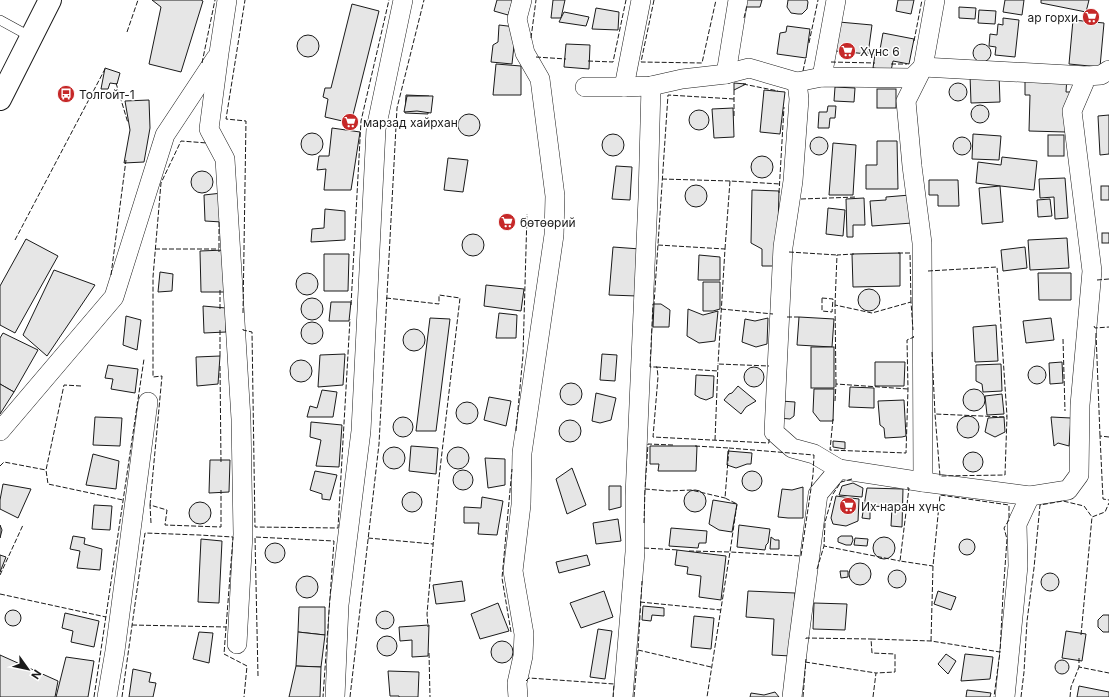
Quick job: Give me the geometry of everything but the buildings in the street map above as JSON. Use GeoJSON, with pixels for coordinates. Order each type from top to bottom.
{"type":"FeatureCollection","features":[{"type":"Feature","properties":{"kind":"main road"},"geometry":{"type":"LineString","coordinates":[[0,99],[50,0]]}},
{"type":"Feature","properties":{"kind":"street"},"geometry":{"type":"LineString","coordinates":[[227,0],[209,129],[225,159],[240,412],[243,534],[237,644]]}},
{"type":"Feature","properties":{"kind":"street"},"geometry":{"type":"LineString","coordinates":[[335,697],[339,605],[361,430],[376,129],[403,0]]}},
{"type":"Feature","properties":{"kind":"street"},"geometry":{"type":"LineString","coordinates":[[518,697],[517,683],[523,656],[524,634],[513,571],[521,505],[522,453],[554,235],[555,196],[540,79],[525,53],[517,20],[522,0]]}},
{"type":"Feature","properties":{"kind":"street"},"geometry":{"type":"LineString","coordinates":[[624,87],[641,0]]}},
{"type":"Feature","properties":{"kind":"street"},"geometry":{"type":"LineString","coordinates":[[726,74],[738,0]]}},
{"type":"Feature","properties":{"kind":"street"},"geometry":{"type":"LineString","coordinates":[[822,77],[836,0]]}},
{"type":"Feature","properties":{"kind":"street"},"geometry":{"type":"LineString","coordinates":[[923,482],[922,243],[912,166],[906,101],[923,67],[935,0]]}},
{"type":"Feature","properties":{"kind":"street"},"geometry":{"type":"LineString","coordinates":[[0,431],[114,297],[165,135],[219,53]]}},
{"type":"Feature","properties":{"kind":"street"},"geometry":{"type":"LineString","coordinates":[[585,87],[651,86],[682,79],[726,74],[749,68],[797,82],[822,77],[912,78],[923,67],[1087,76],[1101,74],[1109,70]]}},
{"type":"Feature","properties":{"kind":"street"},"geometry":{"type":"LineString","coordinates":[[797,82],[800,99],[793,181],[784,247],[774,432],[792,448],[814,454],[839,469],[1030,496],[1068,490],[1078,475],[1080,405],[1092,271],[1072,111],[1087,76]]}},
{"type":"Feature","properties":{"kind":"street"},"geometry":{"type":"LineString","coordinates":[[623,697],[635,552],[634,496],[648,198],[651,86]]}},
{"type":"Feature","properties":{"kind":"street"},"geometry":{"type":"LineString","coordinates":[[107,697],[115,652],[148,402]]}},
{"type":"Feature","properties":{"kind":"street"},"geometry":{"type":"LineString","coordinates":[[792,697],[818,494],[839,469]]}},
{"type":"Feature","properties":{"kind":"street"},"geometry":{"type":"LineString","coordinates":[[1005,697],[1018,566],[1017,524],[1030,496]]}},
{"type":"Feature","properties":{"kind":"lane"},"geometry":{"type":"LineString","coordinates":[[0,20],[31,38]]}},
{"type":"Feature","properties":{"kind":"fence"},"geometry":{"type":"LineString","coordinates":[[127,32],[138,0]]}},
{"type":"Feature","properties":{"kind":"fence"},"geometry":{"type":"LineString","coordinates":[[202,63],[215,0]]}},
{"type":"Feature","properties":{"kind":"fence"},"geometry":{"type":"LineString","coordinates":[[243,313],[246,121],[226,119],[245,0]]}},
{"type":"Feature","properties":{"kind":"fence"},"geometry":{"type":"LineString","coordinates":[[351,305],[361,121],[389,0]]}},
{"type":"Feature","properties":{"kind":"fence"},"geometry":{"type":"LineString","coordinates":[[350,697],[379,444],[397,108],[424,0]]}},
{"type":"Feature","properties":{"kind":"fence"},"geometry":{"type":"LineString","coordinates":[[531,38],[536,0]]}},
{"type":"Feature","properties":{"kind":"fence"},"geometry":{"type":"LineString","coordinates":[[588,61],[613,62],[626,0]]}},
{"type":"Feature","properties":{"kind":"fence"},"geometry":{"type":"LineString","coordinates":[[654,0],[641,62],[702,63],[716,0]]}},
{"type":"Feature","properties":{"kind":"fence"},"geometry":{"type":"LineString","coordinates":[[809,43],[818,0]]}},
{"type":"Feature","properties":{"kind":"fence"},"geometry":{"type":"LineString","coordinates":[[914,41],[922,0]]}},
{"type":"Feature","properties":{"kind":"fence"},"geometry":{"type":"LineString","coordinates":[[744,18],[747,5]]}},
{"type":"Feature","properties":{"kind":"fence"},"geometry":{"type":"LineString","coordinates":[[536,57],[566,59]]}},
{"type":"Feature","properties":{"kind":"fence"},"geometry":{"type":"LineString","coordinates":[[803,71],[806,57]]}},
{"type":"Feature","properties":{"kind":"fence"},"geometry":{"type":"LineString","coordinates":[[831,62],[875,63]]}},
{"type":"Feature","properties":{"kind":"fence"},"geometry":{"type":"LineString","coordinates":[[891,64],[907,64]]}},
{"type":"Feature","properties":{"kind":"fence"},"geometry":{"type":"LineString","coordinates":[[15,240],[105,69]]}},
{"type":"Feature","properties":{"kind":"fence"},"geometry":{"type":"LineString","coordinates":[[116,83],[128,123]]}},
{"type":"Feature","properties":{"kind":"fence"},"geometry":{"type":"LineString","coordinates":[[743,84],[778,91]]}},
{"type":"Feature","properties":{"kind":"fence"},"geometry":{"type":"LineString","coordinates":[[734,90],[734,116]]}},
{"type":"Feature","properties":{"kind":"fence"},"geometry":{"type":"LineString","coordinates":[[734,99],[668,95],[650,367],[657,367],[658,377],[653,437],[769,443],[769,437]]}},
{"type":"Feature","properties":{"kind":"fence"},"geometry":{"type":"LineString","coordinates":[[779,193],[784,107]]}},
{"type":"Feature","properties":{"kind":"fence"},"geometry":{"type":"LineString","coordinates":[[150,505],[162,376],[153,377],[153,277],[161,183],[181,141],[207,143]]}},
{"type":"Feature","properties":{"kind":"fence"},"geometry":{"type":"LineString","coordinates":[[111,275],[126,160]]}},
{"type":"Feature","properties":{"kind":"fence"},"geometry":{"type":"LineString","coordinates":[[662,179],[730,181]]}},
{"type":"Feature","properties":{"kind":"fence"},"geometry":{"type":"LineString","coordinates":[[725,249],[730,181],[780,184]]}},
{"type":"Feature","properties":{"kind":"fence"},"geometry":{"type":"LineString","coordinates":[[801,199],[857,197]]}},
{"type":"Feature","properties":{"kind":"fence"},"geometry":{"type":"LineString","coordinates":[[516,431],[523,355],[527,214]]}},
{"type":"Feature","properties":{"kind":"fence"},"geometry":{"type":"LineString","coordinates":[[219,222],[219,252]]}},
{"type":"Feature","properties":{"kind":"fence"},"geometry":{"type":"LineString","coordinates":[[658,245],[725,249],[718,364]]}},
{"type":"Feature","properties":{"kind":"fence"},"geometry":{"type":"LineString","coordinates":[[155,249],[219,249]]}},
{"type":"Feature","properties":{"kind":"fence"},"geometry":{"type":"LineString","coordinates":[[789,252],[837,255]]}},
{"type":"Feature","properties":{"kind":"fence"},"geometry":{"type":"LineString","coordinates":[[898,253],[910,253],[911,302]]}},
{"type":"Feature","properties":{"kind":"fence"},"geometry":{"type":"LineString","coordinates":[[835,305],[837,255],[854,254]]}},
{"type":"Feature","properties":{"kind":"fence"},"geometry":{"type":"LineString","coordinates":[[928,271],[997,267],[1007,416],[1005,475],[940,476],[935,414],[1007,416]]}},
{"type":"Feature","properties":{"kind":"fence"},"geometry":{"type":"LineString","coordinates":[[1097,280],[1109,279]]}},
{"type":"Feature","properties":{"kind":"fence"},"geometry":{"type":"LineString","coordinates":[[220,290],[220,310]]}},
{"type":"Feature","properties":{"kind":"fence"},"geometry":{"type":"LineString","coordinates":[[386,298],[439,304],[439,295],[460,298],[439,478],[427,614],[428,627]]}},
{"type":"Feature","properties":{"kind":"fence"},"geometry":{"type":"LineString","coordinates":[[822,298],[833,299],[832,312],[822,311],[822,298]]}},
{"type":"Feature","properties":{"kind":"fence"},"geometry":{"type":"LineString","coordinates":[[836,384],[835,305],[872,313],[911,302],[913,330]]}},
{"type":"Feature","properties":{"kind":"fence"},"geometry":{"type":"LineString","coordinates":[[721,309],[773,314]]}},
{"type":"Feature","properties":{"kind":"fence"},"geometry":{"type":"LineString","coordinates":[[787,317],[801,317]]}},
{"type":"Feature","properties":{"kind":"fence"},"geometry":{"type":"LineString","coordinates":[[243,329],[252,332],[255,527],[338,528],[350,319]]}},
{"type":"Feature","properties":{"kind":"fence"},"geometry":{"type":"LineString","coordinates":[[1094,326],[1095,328],[1109,327]]}},
{"type":"Feature","properties":{"kind":"fence"},"geometry":{"type":"LineString","coordinates":[[220,330],[220,358]]}},
{"type":"Feature","properties":{"kind":"fence"},"geometry":{"type":"LineString","coordinates":[[1096,333],[1100,436]]}},
{"type":"Feature","properties":{"kind":"fence"},"geometry":{"type":"LineString","coordinates":[[833,419],[830,450],[906,453],[908,389],[907,340],[914,337],[913,336]]}},
{"type":"Feature","properties":{"kind":"fence"},"geometry":{"type":"LineString","coordinates":[[1063,339],[1065,411]]}},
{"type":"Feature","properties":{"kind":"fence"},"geometry":{"type":"LineString","coordinates":[[932,352],[935,414]]}},
{"type":"Feature","properties":{"kind":"fence"},"geometry":{"type":"LineString","coordinates":[[94,697],[144,359]]}},
{"type":"Feature","properties":{"kind":"fence"},"geometry":{"type":"LineString","coordinates":[[715,440],[718,364],[769,366]]}},
{"type":"Feature","properties":{"kind":"fence"},"geometry":{"type":"LineString","coordinates":[[220,366],[221,462]]}},
{"type":"Feature","properties":{"kind":"fence"},"geometry":{"type":"LineString","coordinates":[[656,367],[718,371]]}},
{"type":"Feature","properties":{"kind":"fence"},"geometry":{"type":"LineString","coordinates":[[835,401],[836,384],[908,389]]}},
{"type":"Feature","properties":{"kind":"fence"},"geometry":{"type":"LineString","coordinates":[[81,386],[64,385],[46,470],[48,484],[123,500]]}},
{"type":"Feature","properties":{"kind":"fence"},"geometry":{"type":"LineString","coordinates":[[1109,437],[1100,436],[1103,499],[1109,500]]}},
{"type":"Feature","properties":{"kind":"fence"},"geometry":{"type":"LineString","coordinates":[[673,445],[648,444],[645,489],[669,491],[691,490],[725,498]]}},
{"type":"Feature","properties":{"kind":"fence"},"geometry":{"type":"LineString","coordinates":[[695,446],[729,448]]}},
{"type":"Feature","properties":{"kind":"fence"},"geometry":{"type":"LineString","coordinates":[[729,448],[814,455],[813,475],[801,556],[730,552],[737,504],[725,498],[729,448]]}},
{"type":"Feature","properties":{"kind":"fence"},"geometry":{"type":"LineString","coordinates":[[0,466],[4,462],[46,470]]}},
{"type":"Feature","properties":{"kind":"fence"},"geometry":{"type":"LineString","coordinates":[[511,632],[502,578],[512,469]]}},
{"type":"Feature","properties":{"kind":"fence"},"geometry":{"type":"LineString","coordinates":[[852,479],[841,482],[833,494],[825,522],[824,546],[900,561]]}},
{"type":"Feature","properties":{"kind":"fence"},"geometry":{"type":"LineString","coordinates":[[907,488],[909,488],[900,561],[933,566]]}},
{"type":"Feature","properties":{"kind":"fence"},"geometry":{"type":"LineString","coordinates":[[644,523],[645,489]]}},
{"type":"Feature","properties":{"kind":"fence"},"geometry":{"type":"LineString","coordinates":[[151,523],[150,505],[167,510],[165,525],[221,527],[221,490]]}},
{"type":"Feature","properties":{"kind":"fence"},"geometry":{"type":"LineString","coordinates":[[931,641],[933,566],[940,495],[1009,505],[1009,520],[1004,528],[1007,539],[1000,652]]}},
{"type":"Feature","properties":{"kind":"fence"},"geometry":{"type":"LineString","coordinates":[[1021,697],[1027,621],[1040,505],[1063,501],[1084,506],[1092,517]]}},
{"type":"Feature","properties":{"kind":"fence"},"geometry":{"type":"LineString","coordinates":[[1081,635],[1092,517],[1105,512],[1109,503]]}},
{"type":"Feature","properties":{"kind":"fence"},"geometry":{"type":"LineString","coordinates":[[0,575],[23,525]]}},
{"type":"Feature","properties":{"kind":"fence"},"geometry":{"type":"LineString","coordinates":[[122,697],[145,533],[233,537],[224,654],[247,666],[244,697]]}},
{"type":"Feature","properties":{"kind":"fence"},"geometry":{"type":"LineString","coordinates":[[258,676],[255,537],[334,541],[323,697]]}},
{"type":"Feature","properties":{"kind":"fence"},"geometry":{"type":"LineString","coordinates":[[368,538],[433,544]]}},
{"type":"Feature","properties":{"kind":"fence"},"geometry":{"type":"LineString","coordinates":[[817,569],[824,546]]}},
{"type":"Feature","properties":{"kind":"fence"},"geometry":{"type":"LineString","coordinates":[[644,548],[679,550]]}},
{"type":"Feature","properties":{"kind":"fence"},"geometry":{"type":"LineString","coordinates":[[689,551],[730,552],[707,697]]}},
{"type":"Feature","properties":{"kind":"fence"},"geometry":{"type":"LineString","coordinates":[[634,697],[642,581]]}},
{"type":"Feature","properties":{"kind":"fence"},"geometry":{"type":"LineString","coordinates":[[0,594],[106,617]]}},
{"type":"Feature","properties":{"kind":"fence"},"geometry":{"type":"LineString","coordinates":[[640,602],[721,610]]}},
{"type":"Feature","properties":{"kind":"fence"},"geometry":{"type":"LineString","coordinates":[[132,625],[226,627]]}},
{"type":"Feature","properties":{"kind":"fence"},"geometry":{"type":"LineString","coordinates":[[806,639],[871,639]]}},
{"type":"Feature","properties":{"kind":"fence"},"geometry":{"type":"LineString","coordinates":[[873,697],[876,673],[895,672],[895,654],[872,653],[871,639],[931,641],[1000,652],[994,697]]}},
{"type":"Feature","properties":{"kind":"fence"},"geometry":{"type":"LineString","coordinates":[[638,650],[711,667]]}},
{"type":"Feature","properties":{"kind":"fence"},"geometry":{"type":"LineString","coordinates":[[429,653],[430,697]]}},
{"type":"Feature","properties":{"kind":"fence"},"geometry":{"type":"LineString","coordinates":[[1079,658],[1079,667],[1109,673]]}},
{"type":"Feature","properties":{"kind":"fence"},"geometry":{"type":"LineString","coordinates":[[803,697],[806,659]]}},
{"type":"Feature","properties":{"kind":"fence"},"geometry":{"type":"LineString","coordinates":[[805,662],[876,673]]}},
{"type":"Feature","properties":{"kind":"fence"},"geometry":{"type":"LineString","coordinates":[[1070,697],[1071,687],[1079,667]]}},
{"type":"Feature","properties":{"kind":"fence"},"geometry":{"type":"LineString","coordinates":[[526,681],[529,678],[614,684],[613,697]]}},
{"type":"Feature","properties":{"kind":"place","name":"ар горхи"},"geometry":{"type":"Point","coordinates":[1091,17]}},
{"type":"Feature","properties":{"kind":"place","name":"Хүнс 6"},"geometry":{"type":"Point","coordinates":[847,51]}},
{"type":"Feature","properties":{"kind":"place","name":"Толгойт-1"},"geometry":{"type":"Point","coordinates":[66,94]}},
{"type":"Feature","properties":{"kind":"place","name":"марзад хайрхан"},"geometry":{"type":"Point","coordinates":[350,122]}},
{"type":"Feature","properties":{"kind":"place","name":"бөтөөрий"},"geometry":{"type":"Point","coordinates":[507,222]}},
{"type":"Feature","properties":{"kind":"place","name":"Их наран хүнс"},"geometry":{"type":"Point","coordinates":[848,506]}}]}
